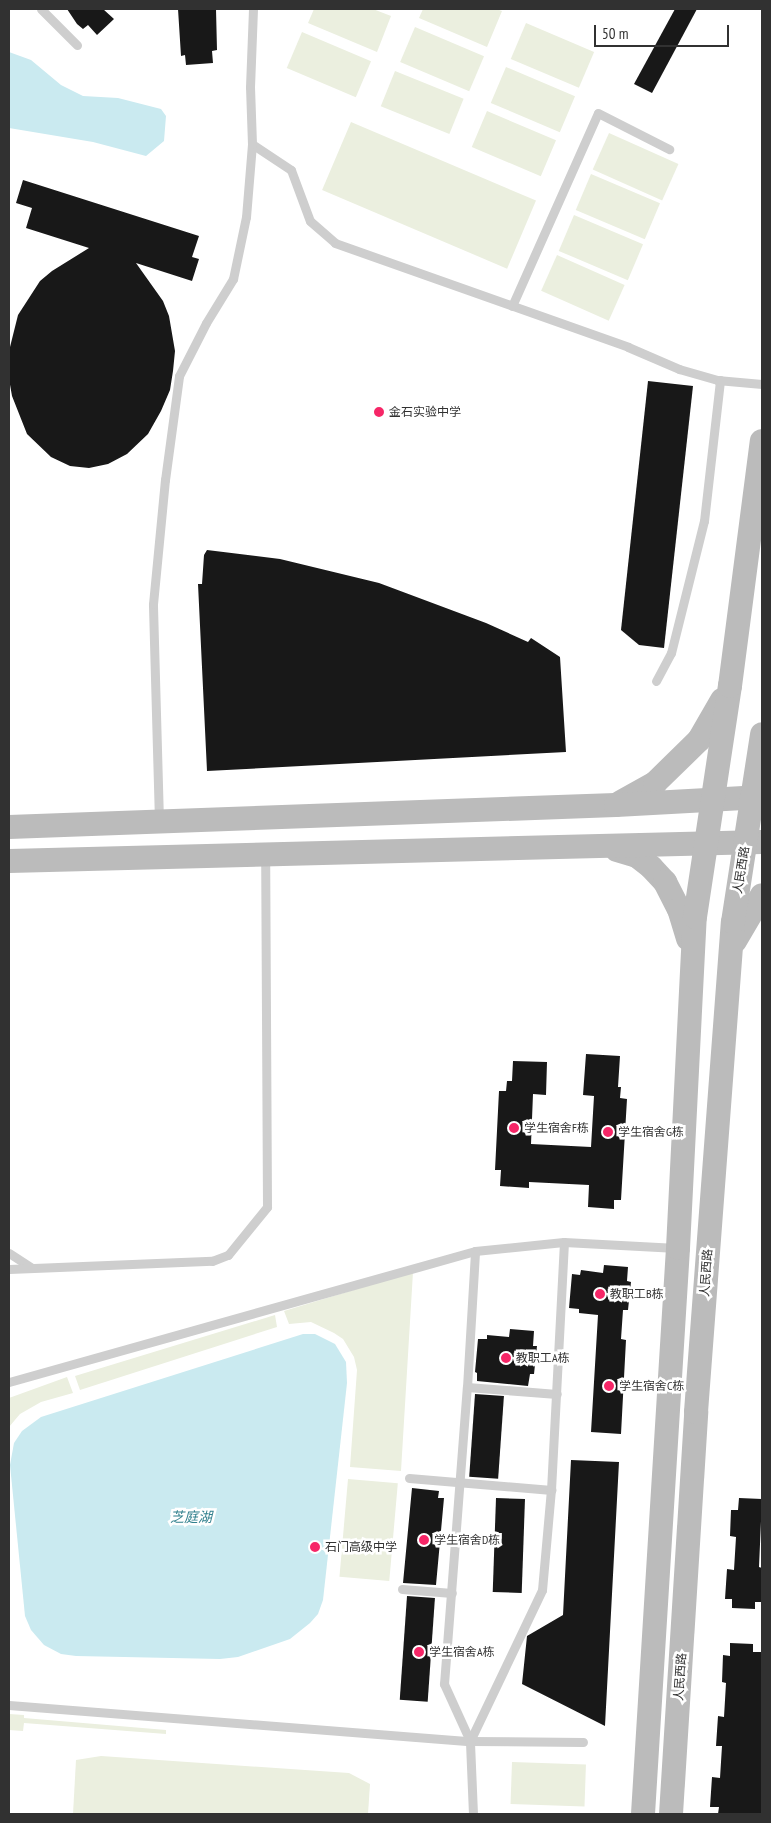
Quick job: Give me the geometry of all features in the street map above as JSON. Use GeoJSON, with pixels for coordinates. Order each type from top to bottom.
{"type":"FeatureCollection","features":[{"type":"Feature","properties":{"kind":"street"},"geometry":{"type":"LineString","coordinates":[[643,1814],[678,1248],[694,917],[714,799],[762,441]]}},
{"type":"Feature","properties":{"kind":"street"},"geometry":{"type":"LineString","coordinates":[[616,805],[655,783],[699,740],[730,686]]}},
{"type":"Feature","properties":{"kind":"street","name":"人民西路"},"geometry":{"type":"LineString","coordinates":[[671,1814],[696,1412],[731,946],[754,843],[762,734]]}},
{"type":"Feature","properties":{"kind":"street"},"geometry":{"type":"LineString","coordinates":[[9,827],[616,805],[757,797]]}},
{"type":"Feature","properties":{"kind":"street"},"geometry":{"type":"LineString","coordinates":[[9,861],[754,843]]}},
{"type":"Feature","properties":{"kind":"street"},"geometry":{"type":"LineString","coordinates":[[605,847],[637,856],[665,882],[686,930],[692,965]]}},
{"type":"Feature","properties":{"kind":"street"},"geometry":{"type":"LineString","coordinates":[[731,946],[762,895]]}},
{"type":"Feature","properties":{"kind":"lane"},"geometry":{"type":"LineString","coordinates":[[41,9],[77,45]]}},
{"type":"Feature","properties":{"kind":"lane"},"geometry":{"type":"LineString","coordinates":[[159,822],[153,604],[165,480],[179,376],[206,323],[233,279],[246,217],[252,144],[250,87],[253,9]]}},
{"type":"Feature","properties":{"kind":"lane"},"geometry":{"type":"LineString","coordinates":[[512,306],[598,113],[669,149]]}},
{"type":"Feature","properties":{"kind":"lane"},"geometry":{"type":"LineString","coordinates":[[252,144],[291,170],[310,221],[335,243],[628,347],[679,369],[720,380],[762,384]]}},
{"type":"Feature","properties":{"kind":"lane"},"geometry":{"type":"LineString","coordinates":[[656,681],[671,653],[704,521],[720,380]]}},
{"type":"Feature","properties":{"kind":"lane"},"geometry":{"type":"LineString","coordinates":[[9,1269],[212,1260],[228,1255],[267,1207],[265,854]]}},
{"type":"Feature","properties":{"kind":"lane"},"geometry":{"type":"LineString","coordinates":[[470,1741],[542,1590],[551,1490],[564,1242]]}},
{"type":"Feature","properties":{"kind":"lane"},"geometry":{"type":"LineString","coordinates":[[9,1382],[474,1251],[564,1242],[678,1248]]}},
{"type":"Feature","properties":{"kind":"lane"},"geometry":{"type":"LineString","coordinates":[[473,1814],[470,1741],[444,1684],[452,1593],[458,1483],[467,1387],[474,1251]]}},
{"type":"Feature","properties":{"kind":"lane"},"geometry":{"type":"LineString","coordinates":[[9,1253],[32,1268]]}},
{"type":"Feature","properties":{"kind":"lane"},"geometry":{"type":"LineString","coordinates":[[467,1387],[557,1394]]}},
{"type":"Feature","properties":{"kind":"lane"},"geometry":{"type":"LineString","coordinates":[[408,1478],[551,1490]]}},
{"type":"Feature","properties":{"kind":"lane"},"geometry":{"type":"LineString","coordinates":[[402,1589],[452,1593]]}},
{"type":"Feature","properties":{"kind":"lane"},"geometry":{"type":"LineString","coordinates":[[9,1705],[470,1741],[583,1742]]}},
{"type":"Feature","properties":{"kind":"green space"},"geometry":{"type":"Polygon","coordinates":[[[314,9],[373,9],[391,16],[377,52],[308,23],[314,9]]]}},
{"type":"Feature","properties":{"kind":"green space"},"geometry":{"type":"Polygon","coordinates":[[[423,9],[496,9],[502,11],[487,47],[419,18],[423,9]]]}},
{"type":"Feature","properties":{"kind":"green space"},"geometry":{"type":"Polygon","coordinates":[[[526,23],[594,52],[579,88],[511,59],[526,23]]]}},
{"type":"Feature","properties":{"kind":"green space"},"geometry":{"type":"Polygon","coordinates":[[[415,27],[484,56],[469,91],[400,62],[415,27]]]}},
{"type":"Feature","properties":{"kind":"green space"},"geometry":{"type":"Polygon","coordinates":[[[302,32],[371,61],[356,97],[287,68],[302,32]]]}},
{"type":"Feature","properties":{"kind":"green space"},"geometry":{"type":"Polygon","coordinates":[[[506,67],[575,96],[560,132],[491,103],[506,67]]]}},
{"type":"Feature","properties":{"kind":"green space"},"geometry":{"type":"Polygon","coordinates":[[[395,71],[464,99],[449,134],[381,106],[395,71]]]}},
{"type":"Feature","properties":{"kind":"green space"},"geometry":{"type":"Polygon","coordinates":[[[487,111],[556,140],[541,176],[472,147],[487,111]]]}},
{"type":"Feature","properties":{"kind":"green space"},"geometry":{"type":"Polygon","coordinates":[[[351,122],[536,201],[507,269],[322,190],[351,122]]]}},
{"type":"Feature","properties":{"kind":"green space"},"geometry":{"type":"Polygon","coordinates":[[[609,133],[678,164],[662,200],[593,170],[609,133]]]}},
{"type":"Feature","properties":{"kind":"green space"},"geometry":{"type":"Polygon","coordinates":[[[591,174],[660,203],[645,239],[576,210],[591,174]]]}},
{"type":"Feature","properties":{"kind":"green space"},"geometry":{"type":"Polygon","coordinates":[[[574,215],[643,244],[628,280],[559,251],[574,215]]]}},
{"type":"Feature","properties":{"kind":"green space"},"geometry":{"type":"Polygon","coordinates":[[[557,255],[625,285],[609,321],[541,291],[557,255]]]}},
{"type":"Feature","properties":{"kind":"green space"},"geometry":{"type":"Polygon","coordinates":[[[413,1272],[401,1471],[350,1467],[357,1370],[354,1357],[343,1339],[334,1333],[311,1322],[289,1324],[284,1311],[413,1272]]]}},
{"type":"Feature","properties":{"kind":"green space"},"geometry":{"type":"Polygon","coordinates":[[[275,1315],[277,1327],[80,1390],[75,1376],[275,1315]]]}},
{"type":"Feature","properties":{"kind":"green space"},"geometry":{"type":"Polygon","coordinates":[[[67,1377],[73,1393],[41,1402],[20,1414],[9,1427],[9,1398],[67,1377]]]}},
{"type":"Feature","properties":{"kind":"green space"},"geometry":{"type":"Polygon","coordinates":[[[348,1479],[398,1483],[389,1581],[339,1577],[348,1479]]]}},
{"type":"Feature","properties":{"kind":"green space"},"geometry":{"type":"Polygon","coordinates":[[[9,1714],[24,1715],[24,1718],[166,1730],[166,1734],[24,1723],[23,1731],[9,1730],[9,1714]]]}},
{"type":"Feature","properties":{"kind":"green space"},"geometry":{"type":"Polygon","coordinates":[[[101,1756],[349,1773],[370,1784],[368,1814],[73,1814],[76,1760],[101,1756]]]}},
{"type":"Feature","properties":{"kind":"green space"},"geometry":{"type":"Polygon","coordinates":[[[512,1762],[586,1765],[584,1807],[511,1804],[512,1762]]]}},
{"type":"Feature","properties":{"kind":"water"},"geometry":{"type":"Polygon","coordinates":[[[9,52],[31,60],[61,85],[83,96],[118,98],[161,109],[166,116],[164,141],[146,156],[93,142],[9,128],[9,52]]]}},
{"type":"Feature","properties":{"kind":"water","name":"芝庭湖"},"geometry":{"type":"Polygon","coordinates":[[[303,1334],[315,1334],[335,1344],[346,1362],[347,1383],[323,1600],[318,1614],[290,1639],[238,1657],[220,1659],[76,1656],[61,1654],[44,1645],[31,1630],[25,1616],[10,1465],[14,1443],[22,1431],[41,1417],[303,1334]]]}},
{"type":"Feature","properties":{"kind":"building"},"geometry":{"type":"Polygon","coordinates":[[[67,9],[103,9],[114,19],[97,35],[88,25],[83,29],[77,24],[67,9]]]}},
{"type":"Feature","properties":{"kind":"building"},"geometry":{"type":"Polygon","coordinates":[[[178,9],[216,9],[217,50],[212,51],[213,63],[186,65],[185,55],[181,56],[178,9]]]}},
{"type":"Feature","properties":{"kind":"building"},"geometry":{"type":"Polygon","coordinates":[[[675,9],[697,9],[652,93],[634,84],[675,9]]]}},
{"type":"Feature","properties":{"kind":"building"},"geometry":{"type":"Polygon","coordinates":[[[23,180],[199,236],[192,257],[199,259],[192,281],[136,263],[163,301],[169,316],[175,351],[173,371],[170,390],[148,434],[127,454],[108,464],[89,468],[70,466],[51,457],[27,434],[12,396],[9,379],[9,351],[18,315],[40,281],[52,271],[89,248],[26,228],[32,208],[16,203],[23,180]]]}},
{"type":"Feature","properties":{"kind":"building"},"geometry":{"type":"Polygon","coordinates":[[[648,381],[693,386],[664,648],[639,645],[621,630],[648,381]]]}},
{"type":"Feature","properties":{"kind":"building"},"geometry":{"type":"Polygon","coordinates":[[[207,550],[280,559],[379,583],[486,623],[528,642],[531,638],[560,657],[566,752],[207,771],[198,584],[202,584],[204,555],[207,550]]]}},
{"type":"Feature","properties":{"kind":"building"},"geometry":{"type":"Polygon","coordinates":[[[586,1054],[620,1056],[618,1087],[621,1087],[620,1098],[627,1099],[621,1200],[614,1200],[614,1209],[588,1207],[589,1185],[529,1182],[529,1188],[500,1186],[501,1170],[495,1170],[499,1091],[506,1091],[507,1081],[512,1081],[513,1061],[547,1062],[546,1095],[533,1094],[531,1144],[591,1147],[594,1096],[583,1095],[586,1054]]]}},
{"type":"Feature","properties":{"kind":"building"},"geometry":{"type":"Polygon","coordinates":[[[604,1265],[628,1267],[627,1281],[631,1282],[628,1310],[623,1310],[621,1339],[626,1340],[621,1434],[591,1432],[598,1315],[579,1313],[579,1309],[569,1308],[572,1274],[580,1275],[581,1270],[603,1273],[604,1265]]]}},
{"type":"Feature","properties":{"kind":"building","name":"教职工A栋"},"geometry":{"type":"Polygon","coordinates":[[[510,1329],[534,1331],[533,1346],[537,1346],[534,1374],[530,1374],[528,1386],[477,1381],[477,1373],[475,1372],[478,1339],[487,1339],[487,1335],[509,1337],[510,1329]]]}},
{"type":"Feature","properties":{"kind":"building"},"geometry":{"type":"Polygon","coordinates":[[[475,1394],[504,1396],[498,1479],[469,1477],[475,1394]]]}},
{"type":"Feature","properties":{"kind":"building"},"geometry":{"type":"Polygon","coordinates":[[[571,1460],[619,1462],[605,1726],[522,1684],[527,1636],[563,1615],[571,1460]]]}},
{"type":"Feature","properties":{"kind":"building","name":"学生宿舍D栋"},"geometry":{"type":"Polygon","coordinates":[[[412,1488],[439,1491],[438,1498],[444,1498],[436,1585],[403,1583],[412,1488]]]}},
{"type":"Feature","properties":{"kind":"building"},"geometry":{"type":"Polygon","coordinates":[[[496,1498],[525,1499],[522,1593],[493,1592],[496,1498]]]}},
{"type":"Feature","properties":{"kind":"building"},"geometry":{"type":"Polygon","coordinates":[[[739,1498],[762,1499],[759,1567],[762,1568],[762,1602],[755,1602],[755,1609],[732,1608],[732,1599],[725,1599],[727,1569],[734,1570],[736,1537],[730,1536],[731,1510],[738,1510],[739,1498]]]}},
{"type":"Feature","properties":{"kind":"building","name":"学生宿舍A栋"},"geometry":{"type":"Polygon","coordinates":[[[407,1596],[435,1598],[428,1702],[400,1700],[407,1596]]]}},
{"type":"Feature","properties":{"kind":"building"},"geometry":{"type":"Polygon","coordinates":[[[730,1643],[753,1644],[753,1652],[762,1652],[762,1814],[718,1814],[719,1807],[710,1807],[712,1777],[720,1778],[722,1746],[716,1746],[718,1716],[724,1717],[726,1683],[722,1682],[723,1655],[730,1656],[730,1643]]]}},
{"type":"Feature","properties":{"kind":"place","name":"金石实验中学"},"geometry":{"type":"Point","coordinates":[379,412]}},
{"type":"Feature","properties":{"kind":"place","name":"学生宿舍F栋"},"geometry":{"type":"Point","coordinates":[514,1128]}},
{"type":"Feature","properties":{"kind":"place","name":"学生宿舍G栋"},"geometry":{"type":"Point","coordinates":[608,1132]}},
{"type":"Feature","properties":{"kind":"place","name":"教职工B栋"},"geometry":{"type":"Point","coordinates":[600,1294]}},
{"type":"Feature","properties":{"kind":"place","name":"教职工A栋"},"geometry":{"type":"Point","coordinates":[506,1358]}},
{"type":"Feature","properties":{"kind":"place","name":"学生宿舍C栋"},"geometry":{"type":"Point","coordinates":[609,1386]}},
{"type":"Feature","properties":{"kind":"place","name":"学生宿舍D栋"},"geometry":{"type":"Point","coordinates":[424,1540]}},
{"type":"Feature","properties":{"kind":"place","name":"石门高级中学"},"geometry":{"type":"Point","coordinates":[315,1547]}},
{"type":"Feature","properties":{"kind":"place","name":"学生宿舍A栋"},"geometry":{"type":"Point","coordinates":[419,1652]}}]}
